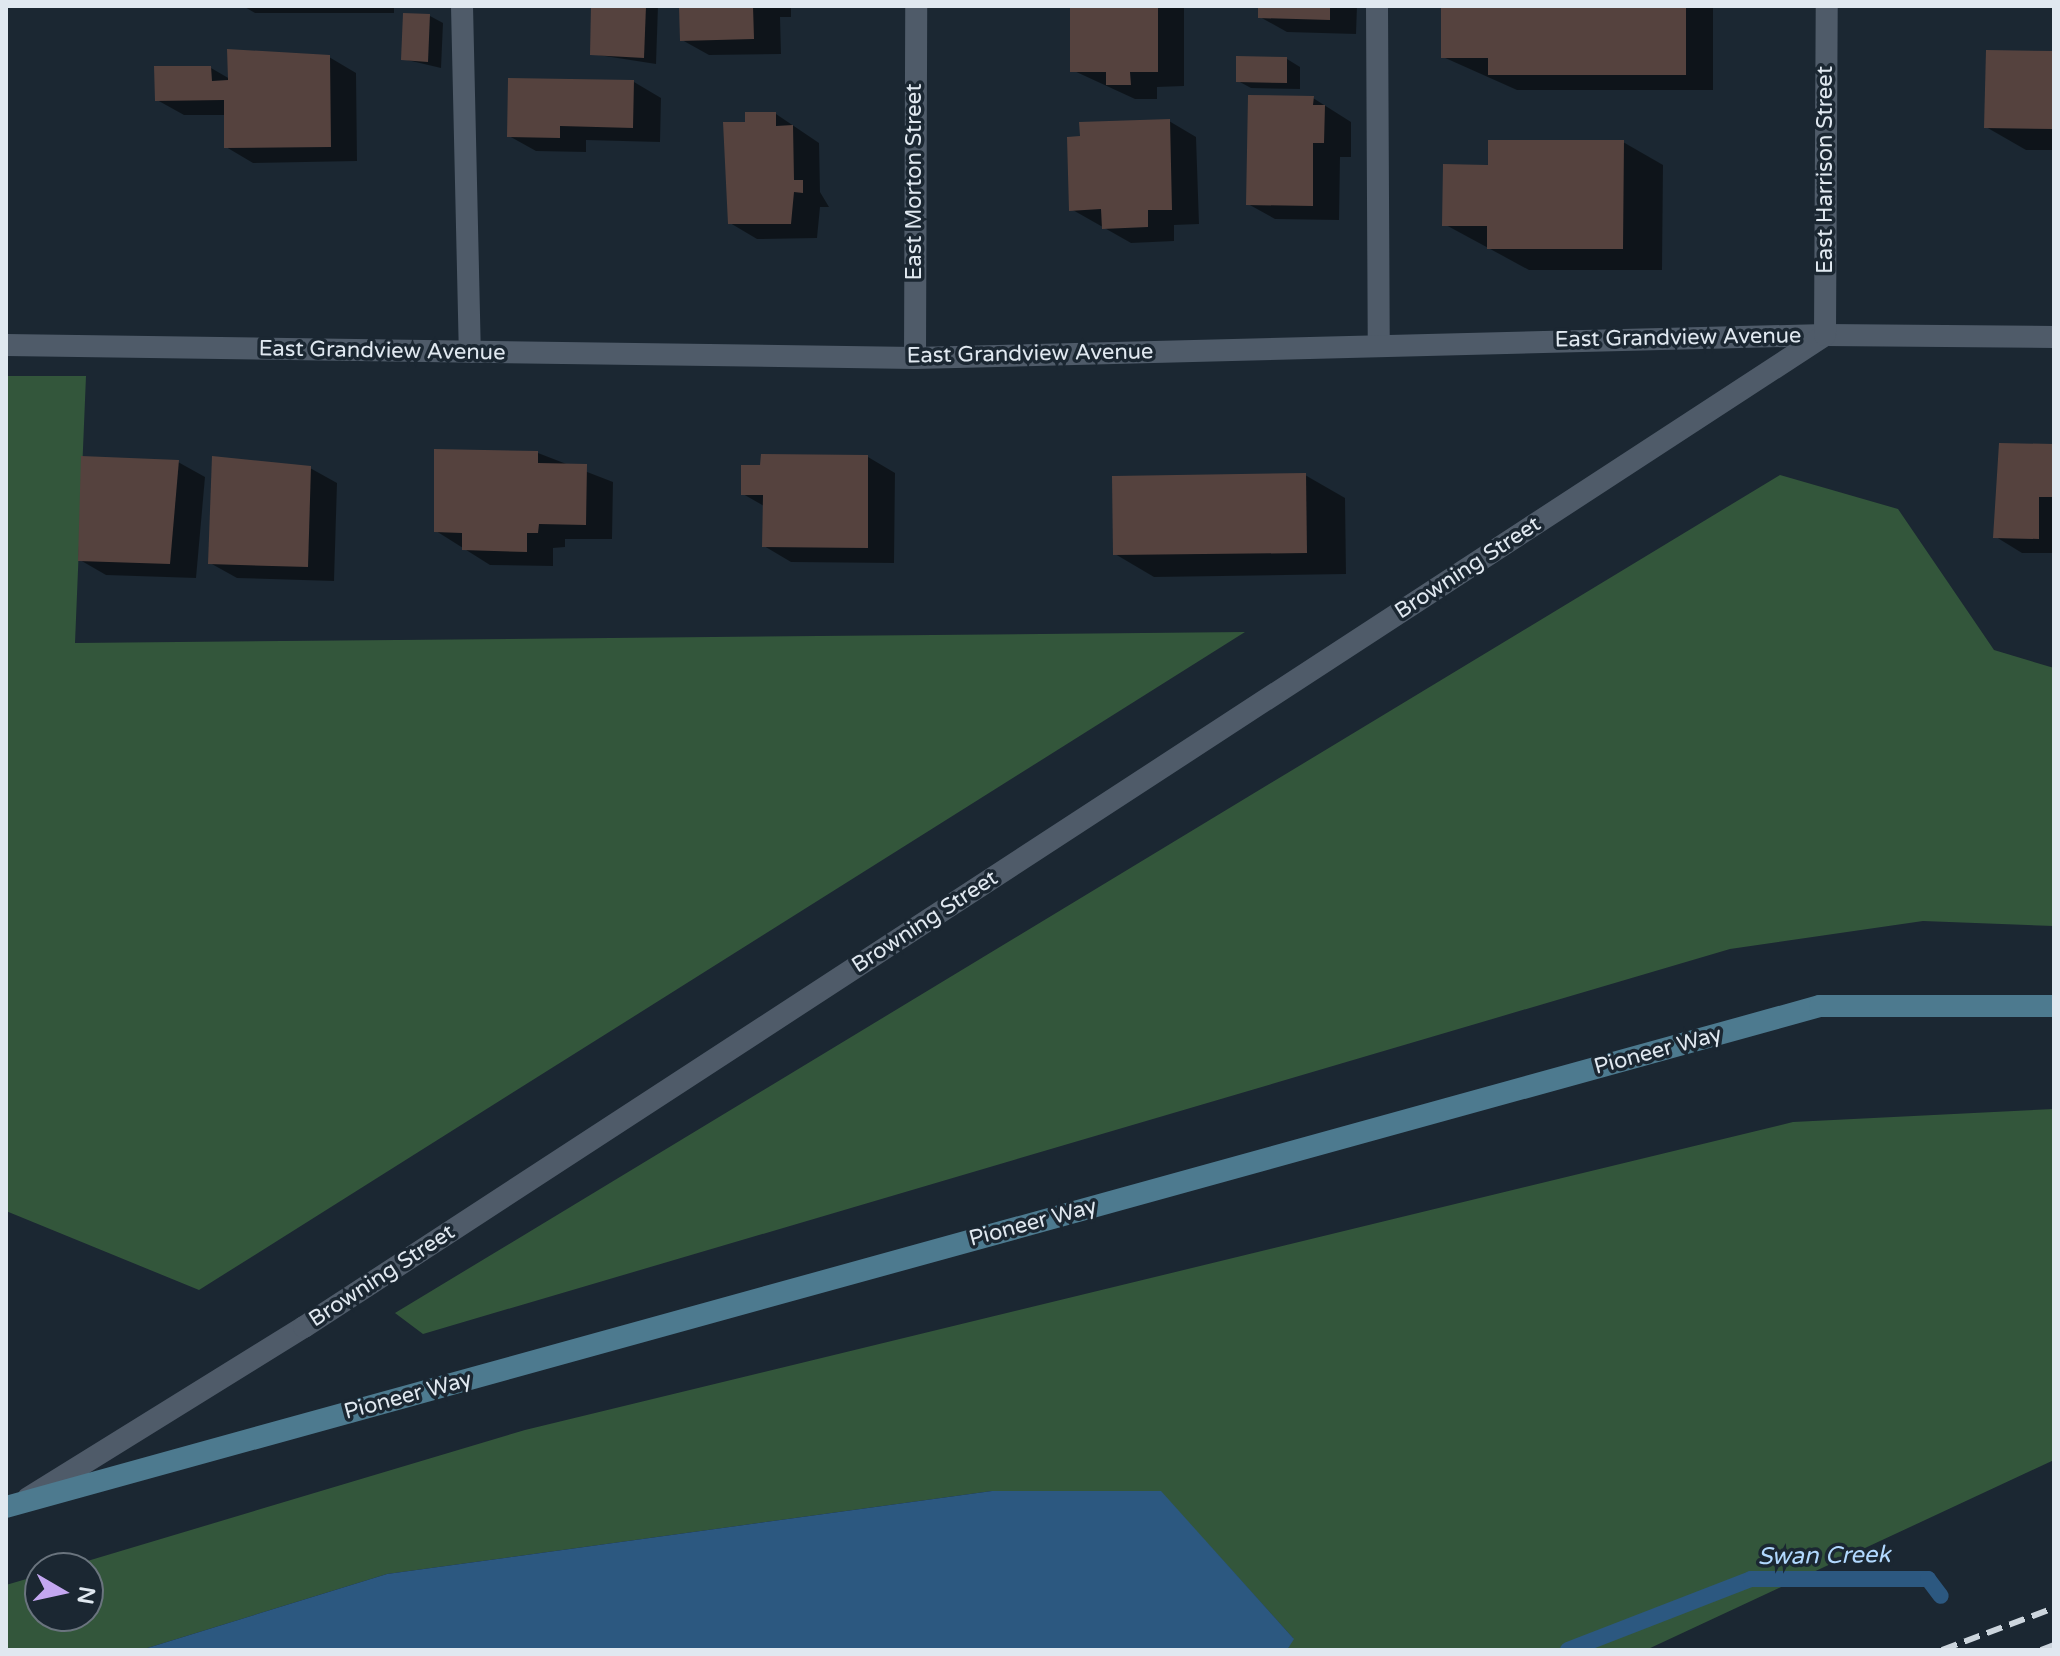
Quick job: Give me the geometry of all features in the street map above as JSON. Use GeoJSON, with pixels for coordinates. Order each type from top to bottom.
{"type":"FeatureCollection","features":[{"type":"Feature","properties":{"kind":"main road","name":"Pioneer Way"},"geometry":{"type":"LineString","coordinates":[[13,1505],[1820,1006],[2054,1006]]}},
{"type":"Feature","properties":{"kind":"street"},"geometry":{"type":"LineString","coordinates":[[462,6],[470,352]]}},
{"type":"Feature","properties":{"kind":"street","name":"East Morton Street"},"geometry":{"type":"LineString","coordinates":[[915,358],[916,6]]}},
{"type":"Feature","properties":{"kind":"street"},"geometry":{"type":"LineString","coordinates":[[1377,6],[1379,346]]}},
{"type":"Feature","properties":{"kind":"street","name":"East Harrison Street"},"geometry":{"type":"LineString","coordinates":[[1825,335],[1827,6]]}},
{"type":"Feature","properties":{"kind":"street","name":"East Grandview Avenue"},"geometry":{"type":"LineString","coordinates":[[6,345],[915,358],[1825,335],[2054,337]]}},
{"type":"Feature","properties":{"kind":"street","name":"Browning Street"},"geometry":{"type":"LineString","coordinates":[[13,1505],[304,1327],[1825,335]]}},
{"type":"Feature","properties":{"kind":"green space"},"geometry":{"type":"Polygon","coordinates":[[[6,376],[86,376],[75,643],[1245,632],[199,1290],[6,1211],[6,376]]]}},
{"type":"Feature","properties":{"kind":"green space"},"geometry":{"type":"Polygon","coordinates":[[[1780,475],[1898,509],[1994,650],[2054,668],[2054,926],[1923,921],[1730,949],[423,1334],[395,1313],[1780,475]]]}},
{"type":"Feature","properties":{"kind":"green space"},"geometry":{"type":"Polygon","coordinates":[[[2054,1109],[2054,1460],[1646,1650],[1287,1650],[1293,1638],[1160,1491],[992,1491],[387,1574],[141,1650],[6,1650],[6,1585],[24,1580],[24,1632],[104,1632],[104,1556],[525,1430],[1793,1122],[2054,1109]]]}},
{"type":"Feature","properties":{"kind":"water"},"geometry":{"type":"Polygon","coordinates":[[[992,1491],[1161,1491],[1294,1639],[1287,1650],[141,1650],[387,1574],[992,1491]]]}},
{"type":"Feature","properties":{"kind":"building"},"geometry":{"type":"Polygon","coordinates":[[[591,6],[646,6],[644,58],[590,55],[591,6]]]}},
{"type":"Feature","properties":{"kind":"building"},"geometry":{"type":"Polygon","coordinates":[[[679,6],[753,6],[754,39],[680,41],[679,6]]]}},
{"type":"Feature","properties":{"kind":"building"},"geometry":{"type":"Polygon","coordinates":[[[1070,6],[1158,6],[1158,72],[1130,72],[1131,85],[1106,85],[1106,72],[1070,72],[1070,6]]]}},
{"type":"Feature","properties":{"kind":"building"},"geometry":{"type":"Polygon","coordinates":[[[1258,6],[1330,6],[1330,20],[1258,18],[1258,6]]]}},
{"type":"Feature","properties":{"kind":"building"},"geometry":{"type":"Polygon","coordinates":[[[1441,6],[1686,6],[1686,75],[1488,75],[1488,58],[1441,58],[1441,6]]]}},
{"type":"Feature","properties":{"kind":"building"},"geometry":{"type":"Polygon","coordinates":[[[403,13],[430,14],[428,62],[401,60],[403,13]]]}},
{"type":"Feature","properties":{"kind":"building"},"geometry":{"type":"Polygon","coordinates":[[[227,49],[330,55],[331,147],[224,148],[224,100],[155,101],[154,66],[211,66],[212,81],[228,80],[227,49]]]}},
{"type":"Feature","properties":{"kind":"building"},"geometry":{"type":"Polygon","coordinates":[[[1986,50],[2054,51],[2054,129],[1984,128],[1986,50]]]}},
{"type":"Feature","properties":{"kind":"building"},"geometry":{"type":"Polygon","coordinates":[[[1236,56],[1287,57],[1287,83],[1236,82],[1236,56]]]}},
{"type":"Feature","properties":{"kind":"building"},"geometry":{"type":"Polygon","coordinates":[[[508,78],[634,80],[633,128],[560,126],[560,138],[507,137],[508,78]]]}},
{"type":"Feature","properties":{"kind":"building"},"geometry":{"type":"Polygon","coordinates":[[[1248,95],[1314,96],[1313,105],[1325,105],[1324,143],[1313,143],[1313,206],[1246,205],[1248,95]]]}},
{"type":"Feature","properties":{"kind":"building"},"geometry":{"type":"Polygon","coordinates":[[[745,112],[776,112],[776,126],[793,125],[794,180],[803,180],[803,193],[794,192],[791,224],[728,224],[723,122],[745,122],[745,112]]]}},
{"type":"Feature","properties":{"kind":"building"},"geometry":{"type":"Polygon","coordinates":[[[1170,119],[1172,210],[1148,210],[1148,227],[1102,229],[1101,209],[1069,211],[1067,137],[1080,136],[1079,122],[1170,119]]]}},
{"type":"Feature","properties":{"kind":"building"},"geometry":{"type":"Polygon","coordinates":[[[1488,140],[1624,140],[1623,249],[1487,249],[1487,226],[1442,226],[1443,164],[1488,165],[1488,140]]]}},
{"type":"Feature","properties":{"kind":"building"},"geometry":{"type":"Polygon","coordinates":[[[1999,443],[2054,444],[2054,497],[2039,497],[2039,539],[1993,538],[1999,443]]]}},
{"type":"Feature","properties":{"kind":"building"},"geometry":{"type":"Polygon","coordinates":[[[434,449],[538,451],[538,463],[587,464],[586,525],[539,524],[538,533],[527,533],[527,552],[462,550],[462,533],[434,532],[434,449]]]}},
{"type":"Feature","properties":{"kind":"building"},"geometry":{"type":"Polygon","coordinates":[[[761,454],[868,455],[868,548],[762,547],[763,495],[741,495],[741,465],[760,465],[761,454]]]}},
{"type":"Feature","properties":{"kind":"building"},"geometry":{"type":"Polygon","coordinates":[[[81,456],[179,460],[170,564],[78,561],[81,456]]]}},
{"type":"Feature","properties":{"kind":"building"},"geometry":{"type":"Polygon","coordinates":[[[212,456],[311,466],[308,567],[208,564],[212,456]]]}},
{"type":"Feature","properties":{"kind":"building"},"geometry":{"type":"Polygon","coordinates":[[[1306,473],[1307,553],[1113,555],[1112,476],[1306,473]]]}},
{"type":"Feature","properties":{"kind":"waterway","name":"Swan Creek"},"geometry":{"type":"LineString","coordinates":[[1568,1650],[1751,1579],[1928,1579],[1941,1596]]}},
{"type":"Feature","properties":{"kind":"railway"},"geometry":{"type":"LineString","coordinates":[[1942,1650],[2054,1608]]}},
{"type":"Feature","properties":{"kind":"railway"},"geometry":{"type":"LineString","coordinates":[[2041,1650],[2054,1645]]}}]}
